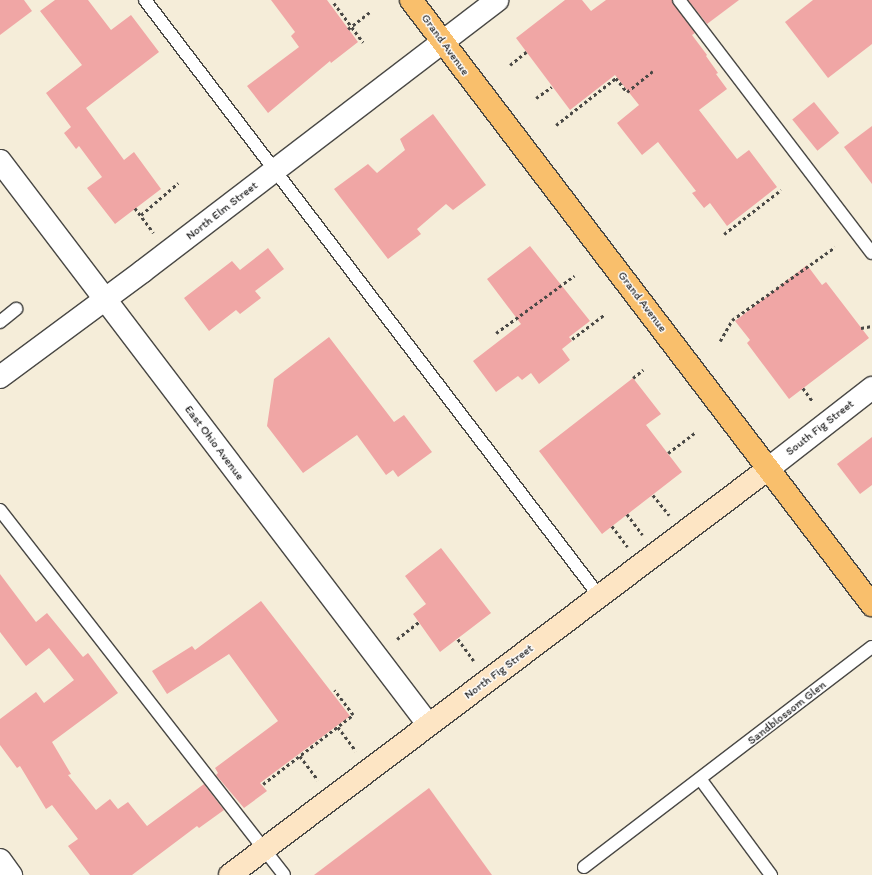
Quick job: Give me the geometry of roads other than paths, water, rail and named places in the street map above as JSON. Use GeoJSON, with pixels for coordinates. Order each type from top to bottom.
{"type":"FeatureCollection","features":[{"type":"Feature","properties":{"kind":"main road","name":"Grand Avenue"},"geometry":{"type":"LineString","coordinates":[[411,0],[872,605]]}},
{"type":"Feature","properties":{"kind":"street","name":"North Elm Street"},"geometry":{"type":"LineString","coordinates":[[0,377],[498,0]]}},
{"type":"Feature","properties":{"kind":"street","name":"East Ohio Avenue"},"geometry":{"type":"LineString","coordinates":[[0,161],[428,724]]}},
{"type":"Feature","properties":{"kind":"street","name":"South Fig Street"},"geometry":{"type":"LineString","coordinates":[[768,469],[872,388]]}},
{"type":"Feature","properties":{"kind":"street","name":"North Fig Street"},"geometry":{"type":"LineString","coordinates":[[230,875],[428,724],[600,597],[768,469]]}},
{"type":"Feature","properties":{"kind":"street"},"geometry":{"type":"LineString","coordinates":[[0,860],[11,875]]}},
{"type":"Feature","properties":{"kind":"lane"},"geometry":{"type":"LineString","coordinates":[[145,0],[600,597]]}},
{"type":"Feature","properties":{"kind":"lane"},"geometry":{"type":"LineString","coordinates":[[679,0],[872,253]]}},
{"type":"Feature","properties":{"kind":"lane"},"geometry":{"type":"LineString","coordinates":[[0,322],[16,309]]}},
{"type":"Feature","properties":{"kind":"lane"},"geometry":{"type":"LineString","coordinates":[[0,510],[284,875]]}},
{"type":"Feature","properties":{"kind":"lane","name":"Sandblossom Glen"},"geometry":{"type":"LineString","coordinates":[[584,868],[701,780],[872,647]]}},
{"type":"Feature","properties":{"kind":"lane"},"geometry":{"type":"LineString","coordinates":[[701,780],[771,875]]}}]}
